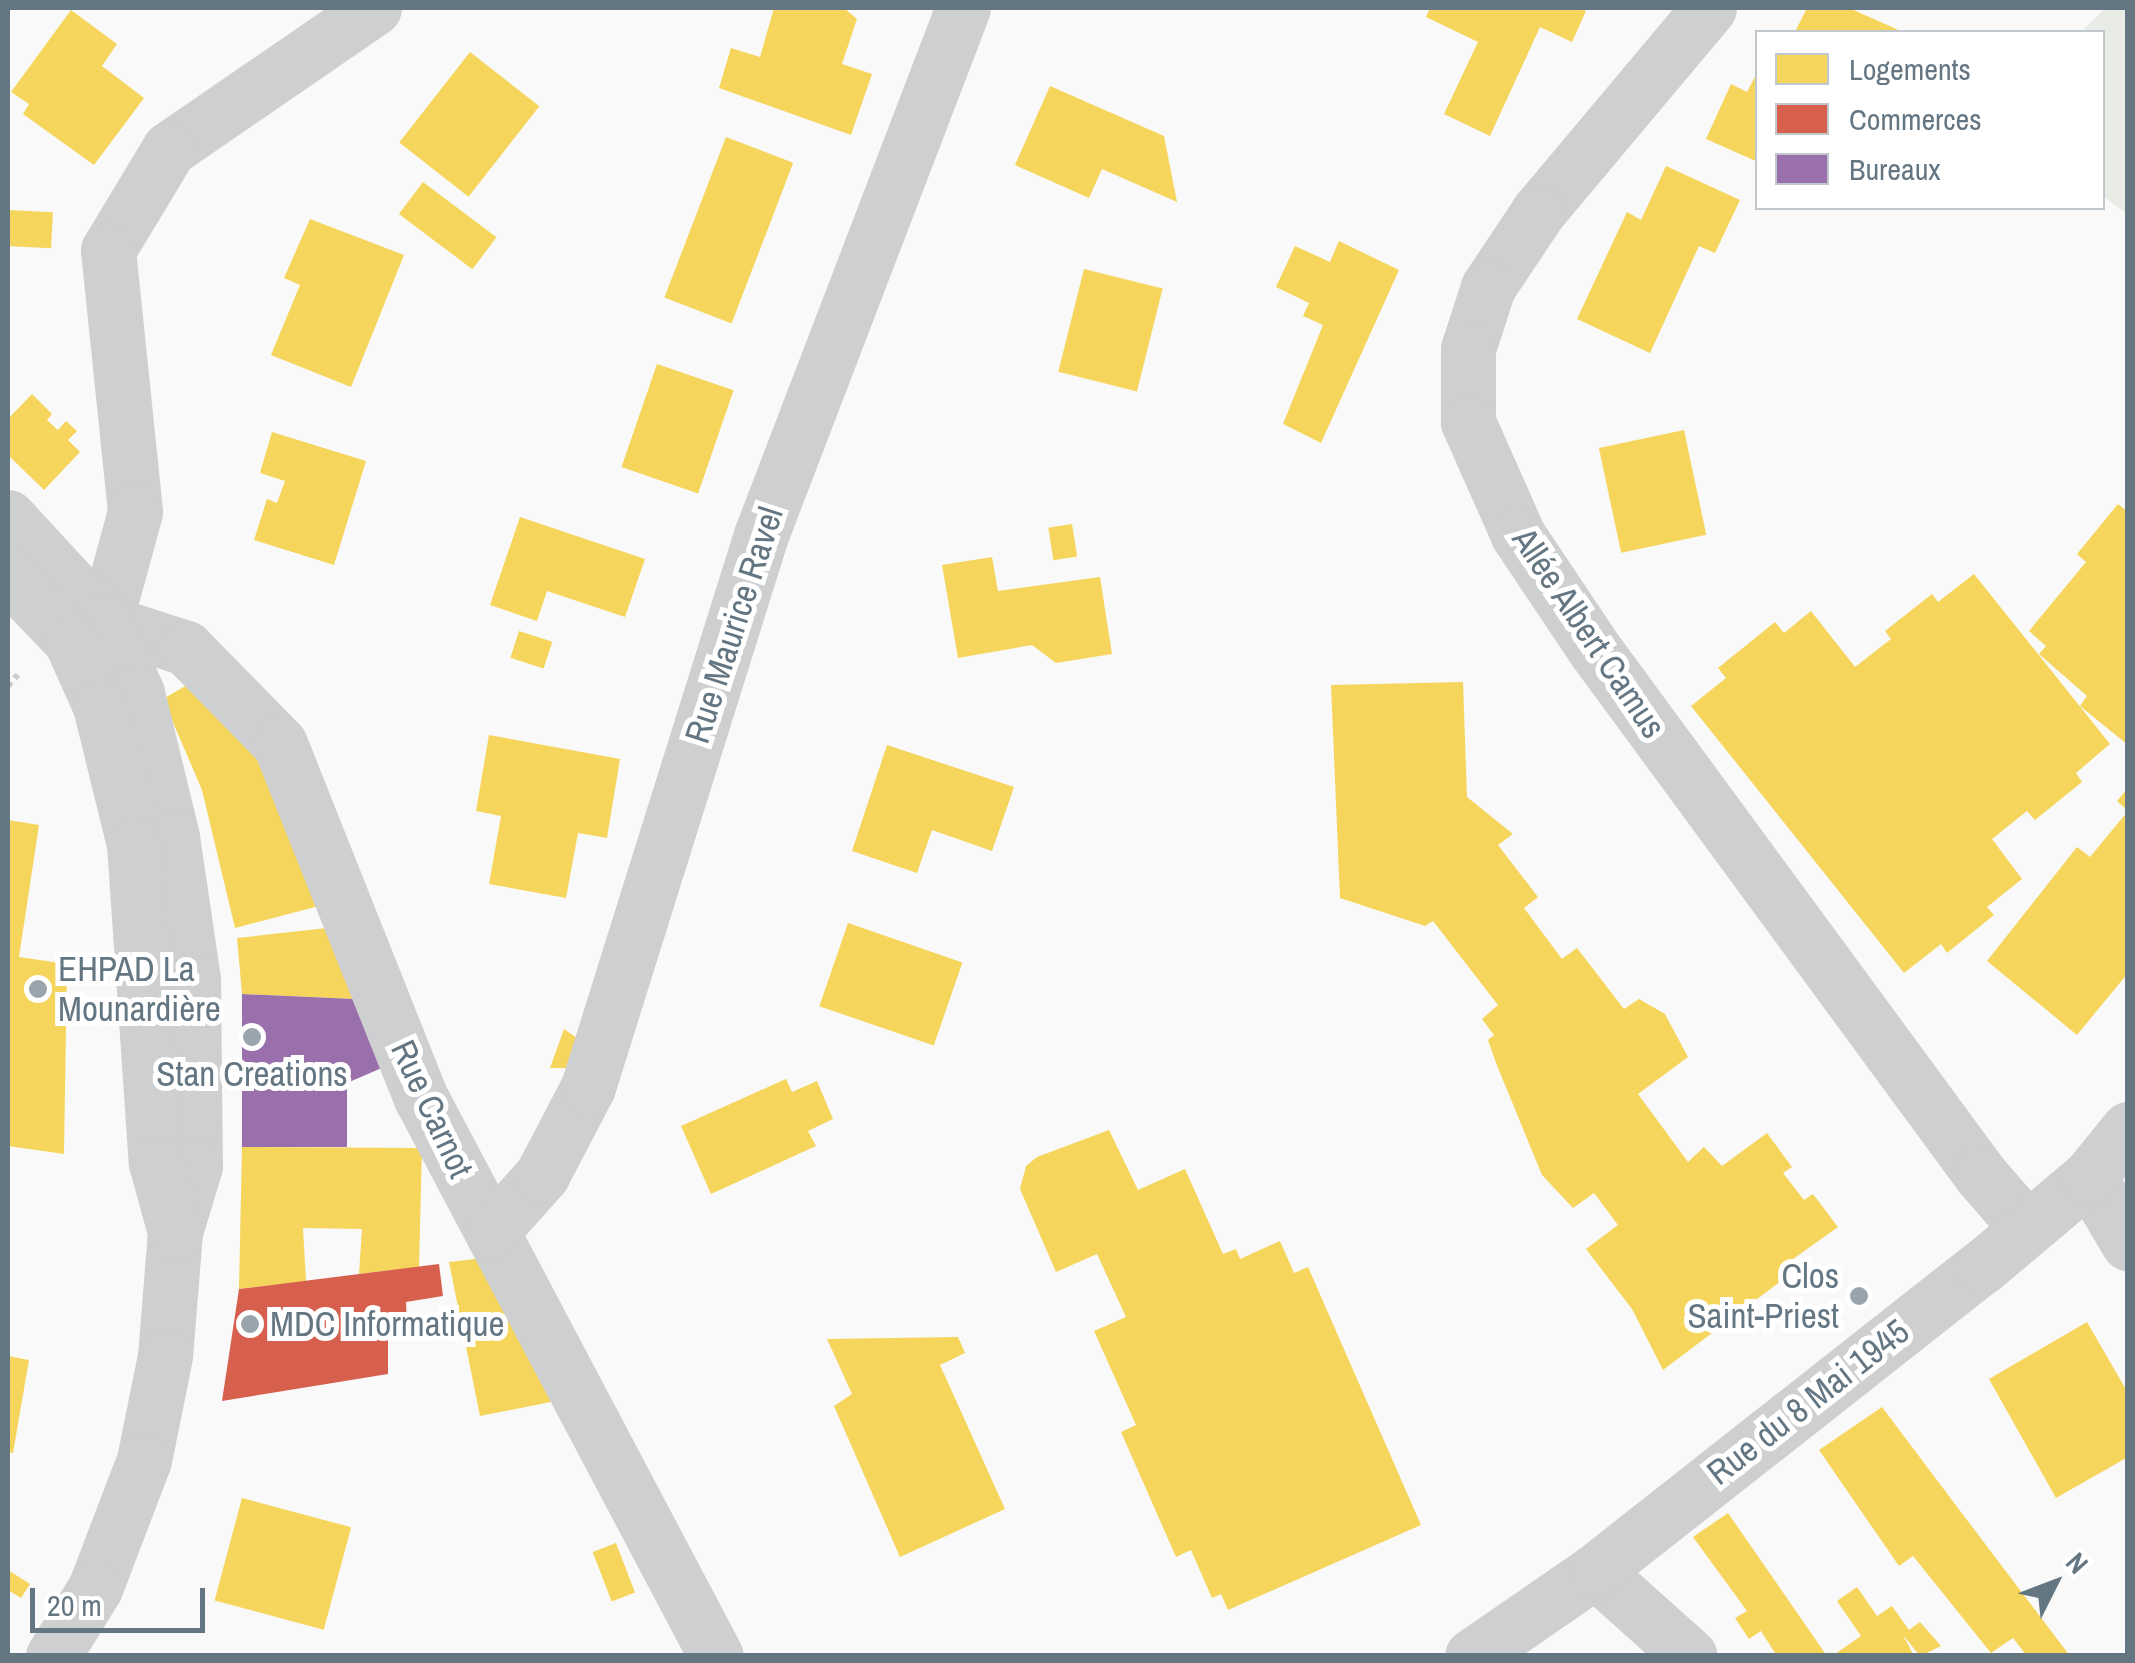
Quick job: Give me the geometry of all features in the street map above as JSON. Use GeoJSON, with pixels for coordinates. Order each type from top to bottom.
{"type":"FeatureCollection","features":[{"type":"Feature","properties":{"kind":"street"},"geometry":{"type":"LineString","coordinates":[[105,622],[135,512],[108,250],[169,149],[374,8]]}},
{"type":"Feature","properties":{"kind":"street","name":"Rue Maurice Ravel"},"geometry":{"type":"LineString","coordinates":[[492,1231],[542,1175],[588,1086],[761,535],[963,8]]}},
{"type":"Feature","properties":{"kind":"street","name":"Allée Albert Camus"},"geometry":{"type":"LineString","coordinates":[[1709,8],[1538,212],[1488,287],[1468,349],[1468,422],[1518,536],[1594,650],[1980,1174],[2026,1228]]}},
{"type":"Feature","properties":{"kind":"street"},"geometry":{"type":"LineString","coordinates":[[8,518],[105,622],[137,694],[164,801],[193,979],[195,1166],[174,1232],[165,1356],[144,1460],[95,1588],[53,1656]]}},
{"type":"Feature","properties":{"kind":"street"},"geometry":{"type":"LineString","coordinates":[[8,575],[71,642],[100,706],[134,844],[156,1163],[174,1232]]}},
{"type":"Feature","properties":{"kind":"street","name":"Rue Carnot"},"geometry":{"type":"LineString","coordinates":[[105,622],[186,648],[280,744],[421,1098],[716,1656]]}},
{"type":"Feature","properties":{"kind":"street","name":"Rue du 8 Mai 1945"},"geometry":{"type":"LineString","coordinates":[[1472,1656],[1595,1571],[2026,1228],[2089,1177],[2128,1129]]}},
{"type":"Feature","properties":{"kind":"street"},"geometry":{"type":"LineString","coordinates":[[2089,1177],[2128,1243]]}},
{"type":"Feature","properties":{"kind":"street"},"geometry":{"type":"LineString","coordinates":[[1595,1571],[1690,1656]]}},
{"type":"Feature","properties":{"kind":"shaded area"},"geometry":{"type":"Polygon","coordinates":[[[2106,8],[2127,8],[2127,214],[2105,198],[2105,30],[2083,30],[2106,8]]]}},
{"type":"Feature","properties":{"kind":"building: Logements"},"geometry":{"type":"Polygon","coordinates":[[[774,8],[844,8],[857,19],[842,64],[872,74],[851,135],[719,88],[731,48],[760,57],[774,8]]]}},
{"type":"Feature","properties":{"kind":"building: Logements"},"geometry":{"type":"Polygon","coordinates":[[[1430,8],[1586,11],[1572,42],[1540,27],[1490,136],[1444,114],[1478,42],[1426,17],[1430,8]]]}},
{"type":"Feature","properties":{"kind":"building: Logements"},"geometry":{"type":"Polygon","coordinates":[[[1807,8],[1849,8],[1898,30],[1796,30],[1807,8]]]}},
{"type":"Feature","properties":{"kind":"building: Logements"},"geometry":{"type":"Polygon","coordinates":[[[71,10],[117,44],[102,66],[144,98],[94,165],[23,114],[29,104],[11,92],[71,10]]]}},
{"type":"Feature","properties":{"kind":"building: Logements"},"geometry":{"type":"Polygon","coordinates":[[[470,52],[539,106],[469,197],[399,143],[470,52]]]}},
{"type":"Feature","properties":{"kind":"building: Logements"},"geometry":{"type":"Polygon","coordinates":[[[1755,77],[1755,161],[1706,139],[1731,84],[1747,92],[1755,77]]]}},
{"type":"Feature","properties":{"kind":"building: Logements"},"geometry":{"type":"Polygon","coordinates":[[[1050,86],[1164,136],[1177,202],[1102,169],[1089,198],[1015,165],[1050,86]]]}},
{"type":"Feature","properties":{"kind":"building: Logements"},"geometry":{"type":"Polygon","coordinates":[[[726,137],[793,163],[732,323],[664,298],[726,137]]]}},
{"type":"Feature","properties":{"kind":"building: Logements"},"geometry":{"type":"Polygon","coordinates":[[[1666,166],[1740,200],[1715,253],[1699,246],[1650,353],[1577,319],[1627,212],[1641,220],[1666,166]]]}},
{"type":"Feature","properties":{"kind":"building: Logements"},"geometry":{"type":"Polygon","coordinates":[[[423,182],[496,237],[472,269],[399,214],[423,182]]]}},
{"type":"Feature","properties":{"kind":"building: Logements"},"geometry":{"type":"Polygon","coordinates":[[[8,210],[53,212],[51,248],[8,246],[8,210]]]}},
{"type":"Feature","properties":{"kind":"building: Logements"},"geometry":{"type":"Polygon","coordinates":[[[310,219],[404,255],[351,387],[271,355],[300,285],[284,278],[310,219]]]}},
{"type":"Feature","properties":{"kind":"building: Logements"},"geometry":{"type":"Polygon","coordinates":[[[1339,241],[1399,270],[1321,443],[1283,424],[1323,325],[1303,316],[1309,303],[1276,287],[1295,246],[1330,262],[1339,241]]]}},
{"type":"Feature","properties":{"kind":"building: Logements"},"geometry":{"type":"Polygon","coordinates":[[[1084,269],[1163,289],[1137,391],[1058,372],[1084,269]]]}},
{"type":"Feature","properties":{"kind":"building: Logements"},"geometry":{"type":"Polygon","coordinates":[[[657,364],[734,390],[698,493],[622,467],[657,364]]]}},
{"type":"Feature","properties":{"kind":"building: Logements"},"geometry":{"type":"Polygon","coordinates":[[[32,394],[52,414],[47,420],[58,430],[66,421],[77,431],[68,440],[80,452],[44,490],[8,455],[8,419],[32,394]]]}},
{"type":"Feature","properties":{"kind":"building: Logements"},"geometry":{"type":"Polygon","coordinates":[[[1684,430],[1706,535],[1621,553],[1599,448],[1684,430]]]}},
{"type":"Feature","properties":{"kind":"building: Logements"},"geometry":{"type":"Polygon","coordinates":[[[272,432],[366,461],[334,565],[254,540],[267,499],[277,503],[285,481],[260,473],[272,432]]]}},
{"type":"Feature","properties":{"kind":"building: Logements"},"geometry":{"type":"Polygon","coordinates":[[[2118,504],[2128,512],[2128,745],[2080,706],[2087,696],[2039,654],[2046,646],[2029,631],[2086,562],[2077,554],[2118,504]]]}},
{"type":"Feature","properties":{"kind":"building: Logements"},"geometry":{"type":"Polygon","coordinates":[[[520,517],[645,559],[625,617],[547,591],[537,621],[490,605],[520,517]]]}},
{"type":"Feature","properties":{"kind":"building: Logements"},"geometry":{"type":"Polygon","coordinates":[[[1072,524],[1077,557],[1053,560],[1048,528],[1072,524]]]}},
{"type":"Feature","properties":{"kind":"building: Logements"},"geometry":{"type":"Polygon","coordinates":[[[992,557],[998,591],[1100,577],[1112,654],[1056,663],[1032,645],[958,658],[942,565],[992,557]]]}},
{"type":"Feature","properties":{"kind":"building: Logements"},"geometry":{"type":"Polygon","coordinates":[[[1974,574],[2110,744],[2076,773],[2082,782],[2035,820],[2027,811],[1992,839],[2022,879],[1987,907],[1994,915],[1947,953],[1941,944],[1904,973],[1691,706],[1726,678],[1718,668],[1775,622],[1784,633],[1811,611],[1855,667],[1891,639],[1885,631],[1932,594],[1938,602],[1974,574]]]}},
{"type":"Feature","properties":{"kind":"building: Logements"},"geometry":{"type":"Polygon","coordinates":[[[519,631],[552,642],[544,668],[510,658],[519,631]]]}},
{"type":"Feature","properties":{"kind":"building: Logements"},"geometry":{"type":"Polygon","coordinates":[[[1463,682],[1467,797],[1513,834],[1498,845],[1538,897],[1524,908],[1562,959],[1577,948],[1624,1009],[1639,999],[1665,1014],[1688,1057],[1638,1094],[1688,1162],[1704,1147],[1722,1166],[1767,1133],[1792,1167],[1783,1173],[1804,1200],[1813,1194],[1838,1227],[1779,1269],[1785,1278],[1663,1370],[1632,1309],[1586,1249],[1618,1225],[1594,1193],[1573,1208],[1542,1175],[1488,1040],[1494,1035],[1482,1019],[1498,1005],[1433,921],[1425,926],[1340,898],[1331,685],[1463,682]]]}},
{"type":"Feature","properties":{"kind":"building: Logements"},"geometry":{"type":"Polygon","coordinates":[[[187,685],[256,753],[319,906],[235,928],[202,790],[163,699],[187,685]]]}},
{"type":"Feature","properties":{"kind":"building: Logements"},"geometry":{"type":"Polygon","coordinates":[[[489,735],[620,759],[607,838],[578,833],[566,898],[489,884],[501,816],[476,811],[489,735]]]}},
{"type":"Feature","properties":{"kind":"building: Logements"},"geometry":{"type":"Polygon","coordinates":[[[887,745],[1014,787],[992,851],[932,830],[917,873],[852,851],[887,745]]]}},
{"type":"Feature","properties":{"kind":"building: Logements"},"geometry":{"type":"Polygon","coordinates":[[[2128,788],[2128,811],[2117,801],[2128,788]]]}},
{"type":"Feature","properties":{"kind":"building: Logements"},"geometry":{"type":"Polygon","coordinates":[[[2128,811],[2128,973],[2077,1035],[1987,961],[2077,847],[2090,857],[2128,811]]]}},
{"type":"Feature","properties":{"kind":"building: Logements","name":"EHPAD La Mounardière"},"geometry":{"type":"Polygon","coordinates":[[[8,820],[39,825],[19,957],[67,964],[64,1154],[8,1146],[8,820]]]}},
{"type":"Feature","properties":{"kind":"building: Logements"},"geometry":{"type":"Polygon","coordinates":[[[848,923],[962,962],[934,1046],[819,1006],[848,923]]]}},
{"type":"Feature","properties":{"kind":"building: Logements"},"geometry":{"type":"Polygon","coordinates":[[[327,928],[354,999],[242,994],[237,938],[327,928]]]}},
{"type":"Feature","properties":{"kind":"building: Logements"},"geometry":{"type":"Polygon","coordinates":[[[564,1029],[584,1043],[576,1068],[550,1068],[564,1029]]]}},
{"type":"Feature","properties":{"kind":"building: Logements"},"geometry":{"type":"Polygon","coordinates":[[[786,1079],[792,1092],[817,1081],[833,1119],[808,1131],[816,1146],[711,1194],[681,1126],[786,1079]]]}},
{"type":"Feature","properties":{"kind":"building: Logements"},"geometry":{"type":"Polygon","coordinates":[[[1109,1130],[1138,1190],[1185,1169],[1223,1254],[1236,1249],[1240,1259],[1280,1241],[1294,1273],[1308,1267],[1421,1525],[1228,1610],[1221,1594],[1212,1598],[1191,1550],[1176,1557],[1121,1432],[1136,1425],[1094,1331],[1126,1317],[1097,1254],[1056,1272],[1020,1189],[1026,1166],[1037,1157],[1109,1130]]]}},
{"type":"Feature","properties":{"kind":"building: Logements"},"geometry":{"type":"Polygon","coordinates":[[[242,1147],[422,1148],[419,1267],[359,1274],[362,1229],[303,1228],[306,1281],[239,1289],[242,1147]]]}},
{"type":"Feature","properties":{"kind":"building: Logements"},"geometry":{"type":"Polygon","coordinates":[[[484,1258],[556,1401],[480,1416],[449,1262],[484,1258]]]}},
{"type":"Feature","properties":{"kind":"building: Logements"},"geometry":{"type":"Polygon","coordinates":[[[2087,1322],[2128,1393],[2128,1457],[2056,1498],[1989,1379],[2087,1322]]]}},
{"type":"Feature","properties":{"kind":"building: Logements"},"geometry":{"type":"Polygon","coordinates":[[[958,1337],[965,1353],[940,1365],[1005,1509],[900,1557],[834,1406],[852,1394],[827,1339],[958,1337]]]}},
{"type":"Feature","properties":{"kind":"building: Logements"},"geometry":{"type":"Polygon","coordinates":[[[8,1356],[29,1360],[13,1453],[8,1452],[8,1356]]]}},
{"type":"Feature","properties":{"kind":"building: Logements"},"geometry":{"type":"Polygon","coordinates":[[[1882,1407],[2070,1656],[2027,1656],[2013,1638],[1991,1653],[1913,1556],[1899,1566],[1819,1450],[1882,1407]]]}},
{"type":"Feature","properties":{"kind":"building: Logements"},"geometry":{"type":"Polygon","coordinates":[[[242,1498],[351,1527],[324,1630],[215,1600],[242,1498]]]}},
{"type":"Feature","properties":{"kind":"building: Logements"},"geometry":{"type":"Polygon","coordinates":[[[1728,1513],[1827,1656],[1777,1656],[1761,1631],[1749,1639],[1735,1618],[1747,1611],[1693,1537],[1728,1513]]]}},
{"type":"Feature","properties":{"kind":"building: Logements"},"geometry":{"type":"Polygon","coordinates":[[[616,1543],[635,1592],[612,1601],[593,1552],[616,1543]]]}},
{"type":"Feature","properties":{"kind":"building: Logements"},"geometry":{"type":"Polygon","coordinates":[[[8,1570],[30,1584],[21,1598],[8,1590],[8,1570]]]}},
{"type":"Feature","properties":{"kind":"building: Logements"},"geometry":{"type":"Polygon","coordinates":[[[1857,1587],[1877,1616],[1892,1606],[1909,1630],[1920,1622],[1941,1646],[1920,1656],[1903,1635],[1914,1656],[1832,1656],[1861,1636],[1837,1601],[1857,1587]]]}},
{"type":"Feature","properties":{"kind":"building: Commerces"},"geometry":{"type":"Polygon","coordinates":[[[439,1264],[443,1296],[406,1302],[407,1324],[388,1326],[388,1374],[222,1401],[239,1289],[439,1264]]]}},
{"type":"Feature","properties":{"kind":"building: Bureaux"},"geometry":{"type":"Polygon","coordinates":[[[242,994],[354,999],[384,1067],[347,1083],[347,1147],[242,1147],[242,994]]]}},
{"type":"Feature","properties":{"kind":"place","name":"EHPAD La Mounardière"},"geometry":{"type":"Point","coordinates":[38,989]}},
{"type":"Feature","properties":{"kind":"place","name":"Stan Creations"},"geometry":{"type":"Point","coordinates":[252,1037]}},
{"type":"Feature","properties":{"kind":"place","name":"Clos Saint-Priest"},"geometry":{"type":"Point","coordinates":[1859,1296]}},
{"type":"Feature","properties":{"kind":"place","name":"MDC Informatique"},"geometry":{"type":"Point","coordinates":[250,1324]}}]}
